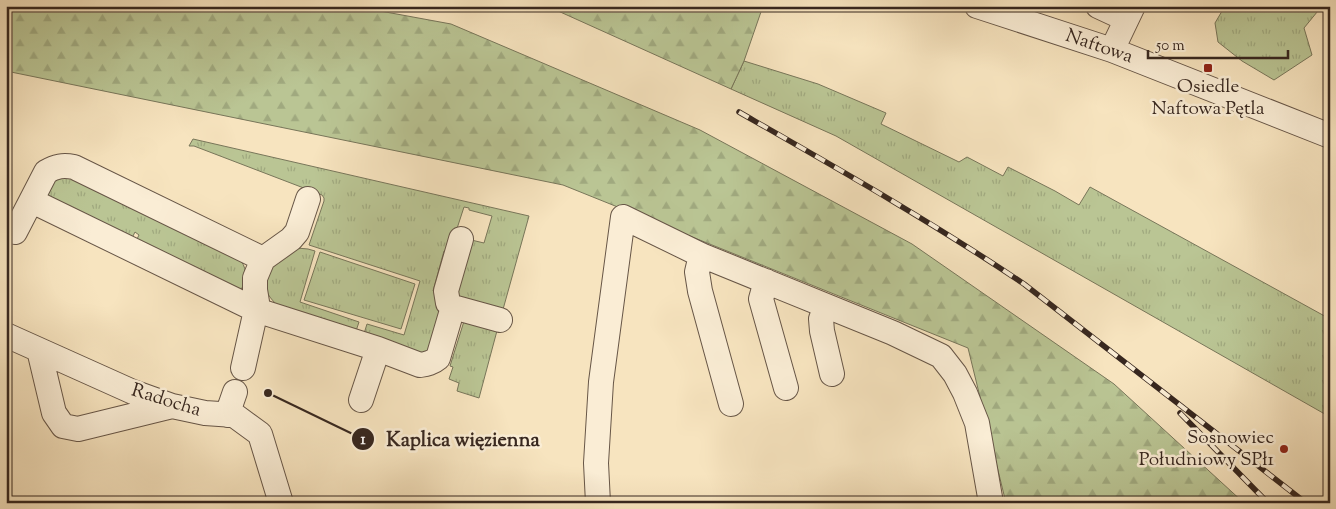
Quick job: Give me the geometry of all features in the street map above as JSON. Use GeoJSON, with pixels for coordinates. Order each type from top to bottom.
{"type":"FeatureCollection","features":[{"type":"Feature","properties":{"kind":"street","name":"Naftowa"},"geometry":{"type":"LineString","coordinates":[[978,6],[1112,50],[1329,134]]}},
{"type":"Feature","properties":{"kind":"street"},"geometry":{"type":"LineString","coordinates":[[1098,6],[1130,13],[1112,50]]}},
{"type":"Feature","properties":{"kind":"street"},"geometry":{"type":"LineString","coordinates":[[15,232],[46,172],[55,166],[65,165],[263,259]]}},
{"type":"Feature","properties":{"kind":"street"},"geometry":{"type":"LineString","coordinates":[[243,368],[256,310],[255,278],[263,259],[298,232],[308,199]]}},
{"type":"Feature","properties":{"kind":"street"},"geometry":{"type":"LineString","coordinates":[[32,200],[256,310],[378,349],[420,365],[434,362],[438,358],[453,307]]}},
{"type":"Feature","properties":{"kind":"street"},"geometry":{"type":"LineString","coordinates":[[598,503],[596,463],[601,382],[623,217],[701,255],[893,333],[941,356],[962,387],[977,423],[991,503]]}},
{"type":"Feature","properties":{"kind":"street"},"geometry":{"type":"LineString","coordinates":[[461,239],[446,291],[448,303],[453,307],[500,320]]}},
{"type":"Feature","properties":{"kind":"street"},"geometry":{"type":"LineString","coordinates":[[701,255],[696,272],[731,404]]}},
{"type":"Feature","properties":{"kind":"street"},"geometry":{"type":"LineString","coordinates":[[766,281],[761,299],[786,388]]}},
{"type":"Feature","properties":{"kind":"street"},"geometry":{"type":"LineString","coordinates":[[826,306],[822,319],[822,331],[832,374]]}},
{"type":"Feature","properties":{"kind":"street","name":"Radocha"},"geometry":{"type":"LineString","coordinates":[[6,334],[133,392],[172,406],[205,413],[234,415],[260,434],[281,503]]}},
{"type":"Feature","properties":{"kind":"street"},"geometry":{"type":"LineString","coordinates":[[361,400],[378,349]]}},
{"type":"Feature","properties":{"kind":"street"},"geometry":{"type":"LineString","coordinates":[[39,350],[54,413],[63,426],[78,429],[172,406]]}},
{"type":"Feature","properties":{"kind":"street"},"geometry":{"type":"LineString","coordinates":[[227,415],[235,392]]}},
{"type":"Feature","properties":{"kind":"green space"},"geometry":{"type":"Polygon","coordinates":[[[6,6],[353,6],[451,24],[700,130],[912,244],[1114,384],[1244,503],[1006,503],[968,348],[563,185],[6,71],[6,6]]]}},
{"type":"Feature","properties":{"kind":"green space"},"geometry":{"type":"Polygon","coordinates":[[[547,6],[763,6],[744,61],[731,89],[547,6]]]}},
{"type":"Feature","properties":{"kind":"green space"},"geometry":{"type":"Polygon","coordinates":[[[1225,6],[1322,6],[1304,28],[1312,55],[1274,80],[1242,61],[1218,42],[1215,23],[1225,6]]]}},
{"type":"Feature","properties":{"kind":"green space"},"geometry":{"type":"Polygon","coordinates":[[[744,61],[818,84],[886,113],[881,124],[959,162],[967,157],[1003,176],[1008,167],[1079,205],[1090,187],[1330,319],[1330,417],[836,136],[731,89],[744,61]]]}},
{"type":"Feature","properties":{"kind":"green space"},"geometry":{"type":"Polygon","coordinates":[[[193,139],[529,216],[502,313],[452,298],[467,239],[484,243],[492,216],[464,207],[450,250],[444,251],[433,291],[441,295],[443,311],[430,350],[421,355],[362,340],[367,324],[404,335],[420,281],[309,245],[324,201],[322,195],[194,146],[189,146],[193,139]]]}},
{"type":"Feature","properties":{"kind":"green space"},"geometry":{"type":"Polygon","coordinates":[[[65,175],[241,261],[245,268],[245,276],[244,284],[240,291],[134,245],[139,235],[135,232],[130,242],[42,193],[49,181],[65,175]]]}},
{"type":"Feature","properties":{"kind":"green space"},"geometry":{"type":"Polygon","coordinates":[[[297,248],[315,251],[300,302],[359,322],[354,337],[277,305],[269,296],[265,284],[268,267],[297,248]]]}},
{"type":"Feature","properties":{"kind":"green space"},"geometry":{"type":"Polygon","coordinates":[[[320,252],[415,284],[401,329],[304,300],[320,252]]]}},
{"type":"Feature","properties":{"kind":"green space"},"geometry":{"type":"Polygon","coordinates":[[[465,318],[498,327],[479,398],[457,391],[459,383],[449,379],[453,367],[450,366],[465,318]]]}},
{"type":"Feature","properties":{"kind":"railway"},"geometry":{"type":"LineString","coordinates":[[739,112],[919,217],[1024,284],[1306,503]]}},
{"type":"Feature","properties":{"kind":"railway"},"geometry":{"type":"LineString","coordinates":[[1180,413],[1268,503]]}},
{"type":"Feature","properties":{"kind":"place","name":"Osiedle Naftowa Pętla"},"geometry":{"type":"Point","coordinates":[1208,68]}},
{"type":"Feature","properties":{"kind":"place","name":"Kaplica więzienna"},"geometry":{"type":"Point","coordinates":[268,393]}},
{"type":"Feature","properties":{"kind":"place","name":"Sosnowiec Południowy SPł1"},"geometry":{"type":"Point","coordinates":[1284,449]}}]}
